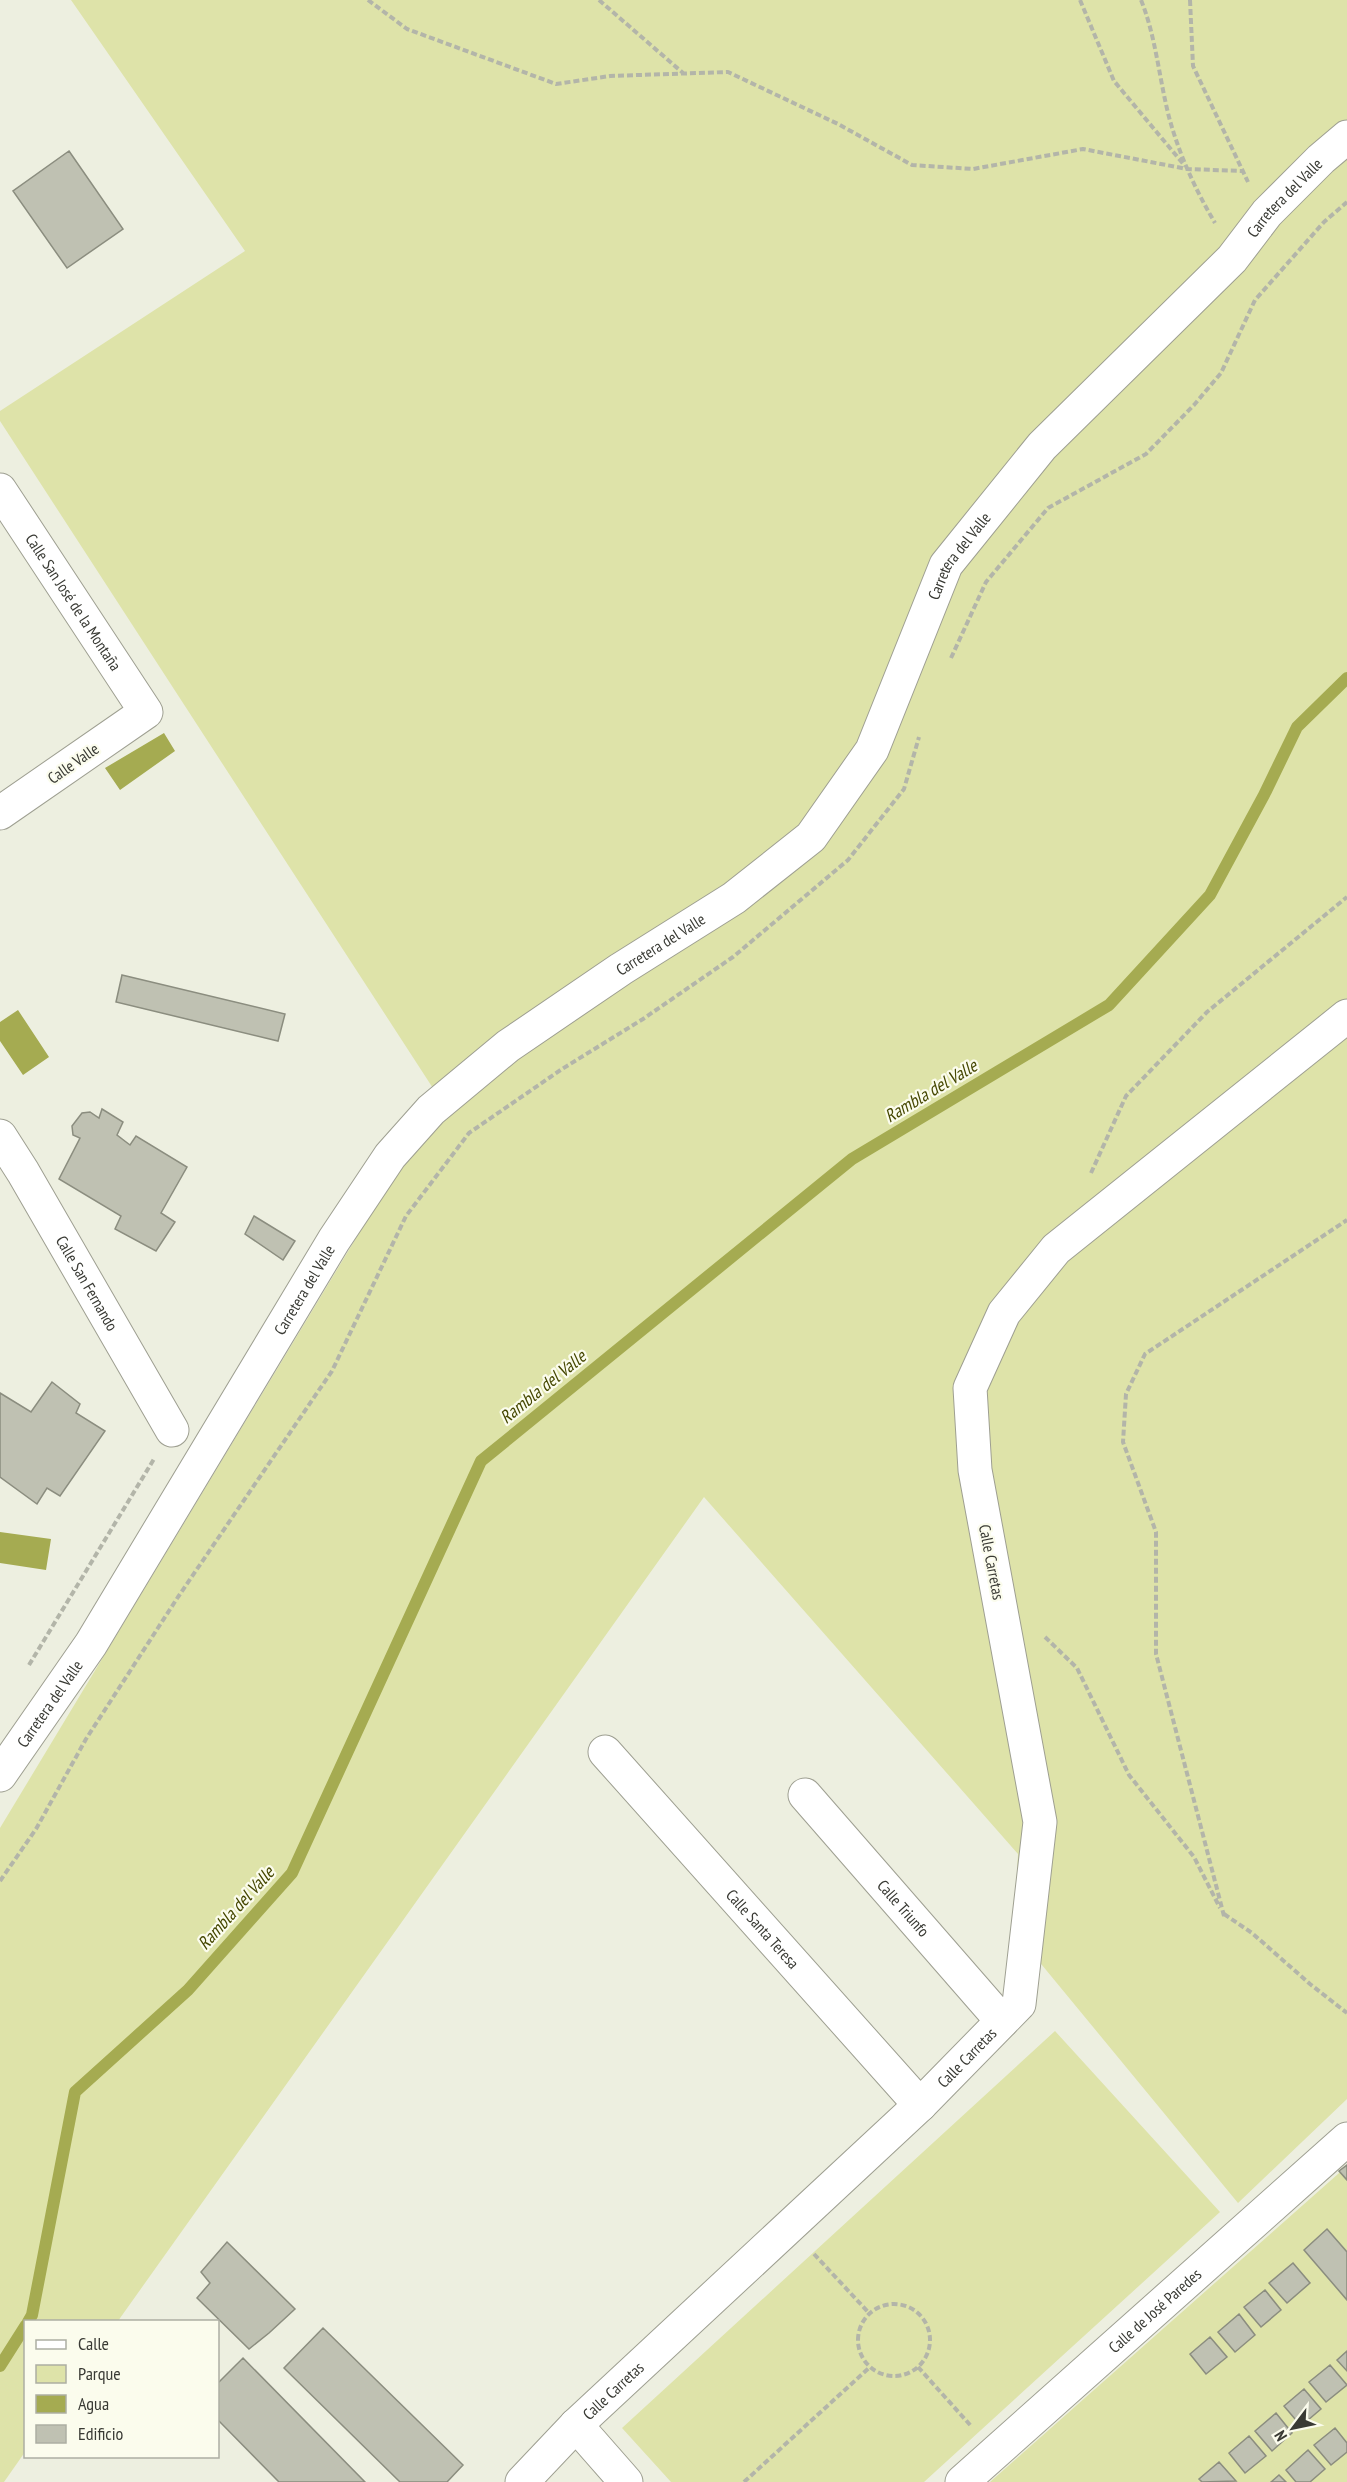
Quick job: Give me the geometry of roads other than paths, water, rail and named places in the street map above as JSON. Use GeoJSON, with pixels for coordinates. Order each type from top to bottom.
{"type":"FeatureCollection","features":[{"type":"Feature","properties":{"kind":"street","name":"Carretera del Valle"},"geometry":{"type":"LineString","coordinates":[[0,1774],[91,1644],[334,1240],[390,1156],[431,1110],[508,1046],[621,969],[734,898],[811,837],[872,750],[946,565],[1042,447],[1232,259],[1267,213],[1321,159],[1347,138]]}},
{"type":"Feature","properties":{"kind":"street","name":"Calle San José de la Montaña"},"geometry":{"type":"LineString","coordinates":[[0,490],[146,712]]}},
{"type":"Feature","properties":{"kind":"street","name":"Calle Valle"},"geometry":{"type":"LineString","coordinates":[[0,813],[146,712]]}},
{"type":"Feature","properties":{"kind":"street","name":"Calle Carretas"},"geometry":{"type":"LineString","coordinates":[[522,2482],[576,2425],[920,2105],[1019,2004],[1040,1822],[975,1470],[970,1388],[1004,1313],[1056,1249],[1347,1016]]}},
{"type":"Feature","properties":{"kind":"street","name":"Calle San Fernando"},"geometry":{"type":"LineString","coordinates":[[0,1136],[172,1430]]}},
{"type":"Feature","properties":{"kind":"street","name":"Calle Santa Teresa"},"geometry":{"type":"LineString","coordinates":[[605,1752],[920,2105]]}},
{"type":"Feature","properties":{"kind":"street","name":"Calle Triunfo"},"geometry":{"type":"LineString","coordinates":[[805,1795],[1002,2021]]}},
{"type":"Feature","properties":{"kind":"street","name":"Calle de José Paredes"},"geometry":{"type":"LineString","coordinates":[[962,2482],[1347,2139]]}},
{"type":"Feature","properties":{"kind":"street"},"geometry":{"type":"LineString","coordinates":[[576,2425],[626,2482]]}},
{"type":"Feature","properties":{"kind":"water"},"geometry":{"type":"Polygon","coordinates":[[[164,733],[175,751],[120,790],[105,768],[164,733]]]}},
{"type":"Feature","properties":{"kind":"water"},"geometry":{"type":"Polygon","coordinates":[[[18,1010],[49,1057],[23,1075],[0,1041],[0,1022],[18,1010]]]}},
{"type":"Feature","properties":{"kind":"water"},"geometry":{"type":"Polygon","coordinates":[[[0,1532],[51,1539],[46,1570],[0,1563],[0,1532]]]}},
{"type":"Feature","properties":{"kind":"waterway","name":"Rambla del Valle"},"geometry":{"type":"LineString","coordinates":[[29,2320],[32,2315],[75,2092],[188,1990],[292,1873],[481,1461],[852,1159],[1109,1005],[1210,895],[1264,795],[1297,727],[1347,678]]}},
{"type":"Feature","properties":{"kind":"waterway","name":"Rambla del Valle"},"geometry":{"type":"LineString","coordinates":[[0,2366],[24,2328]]}}]}
